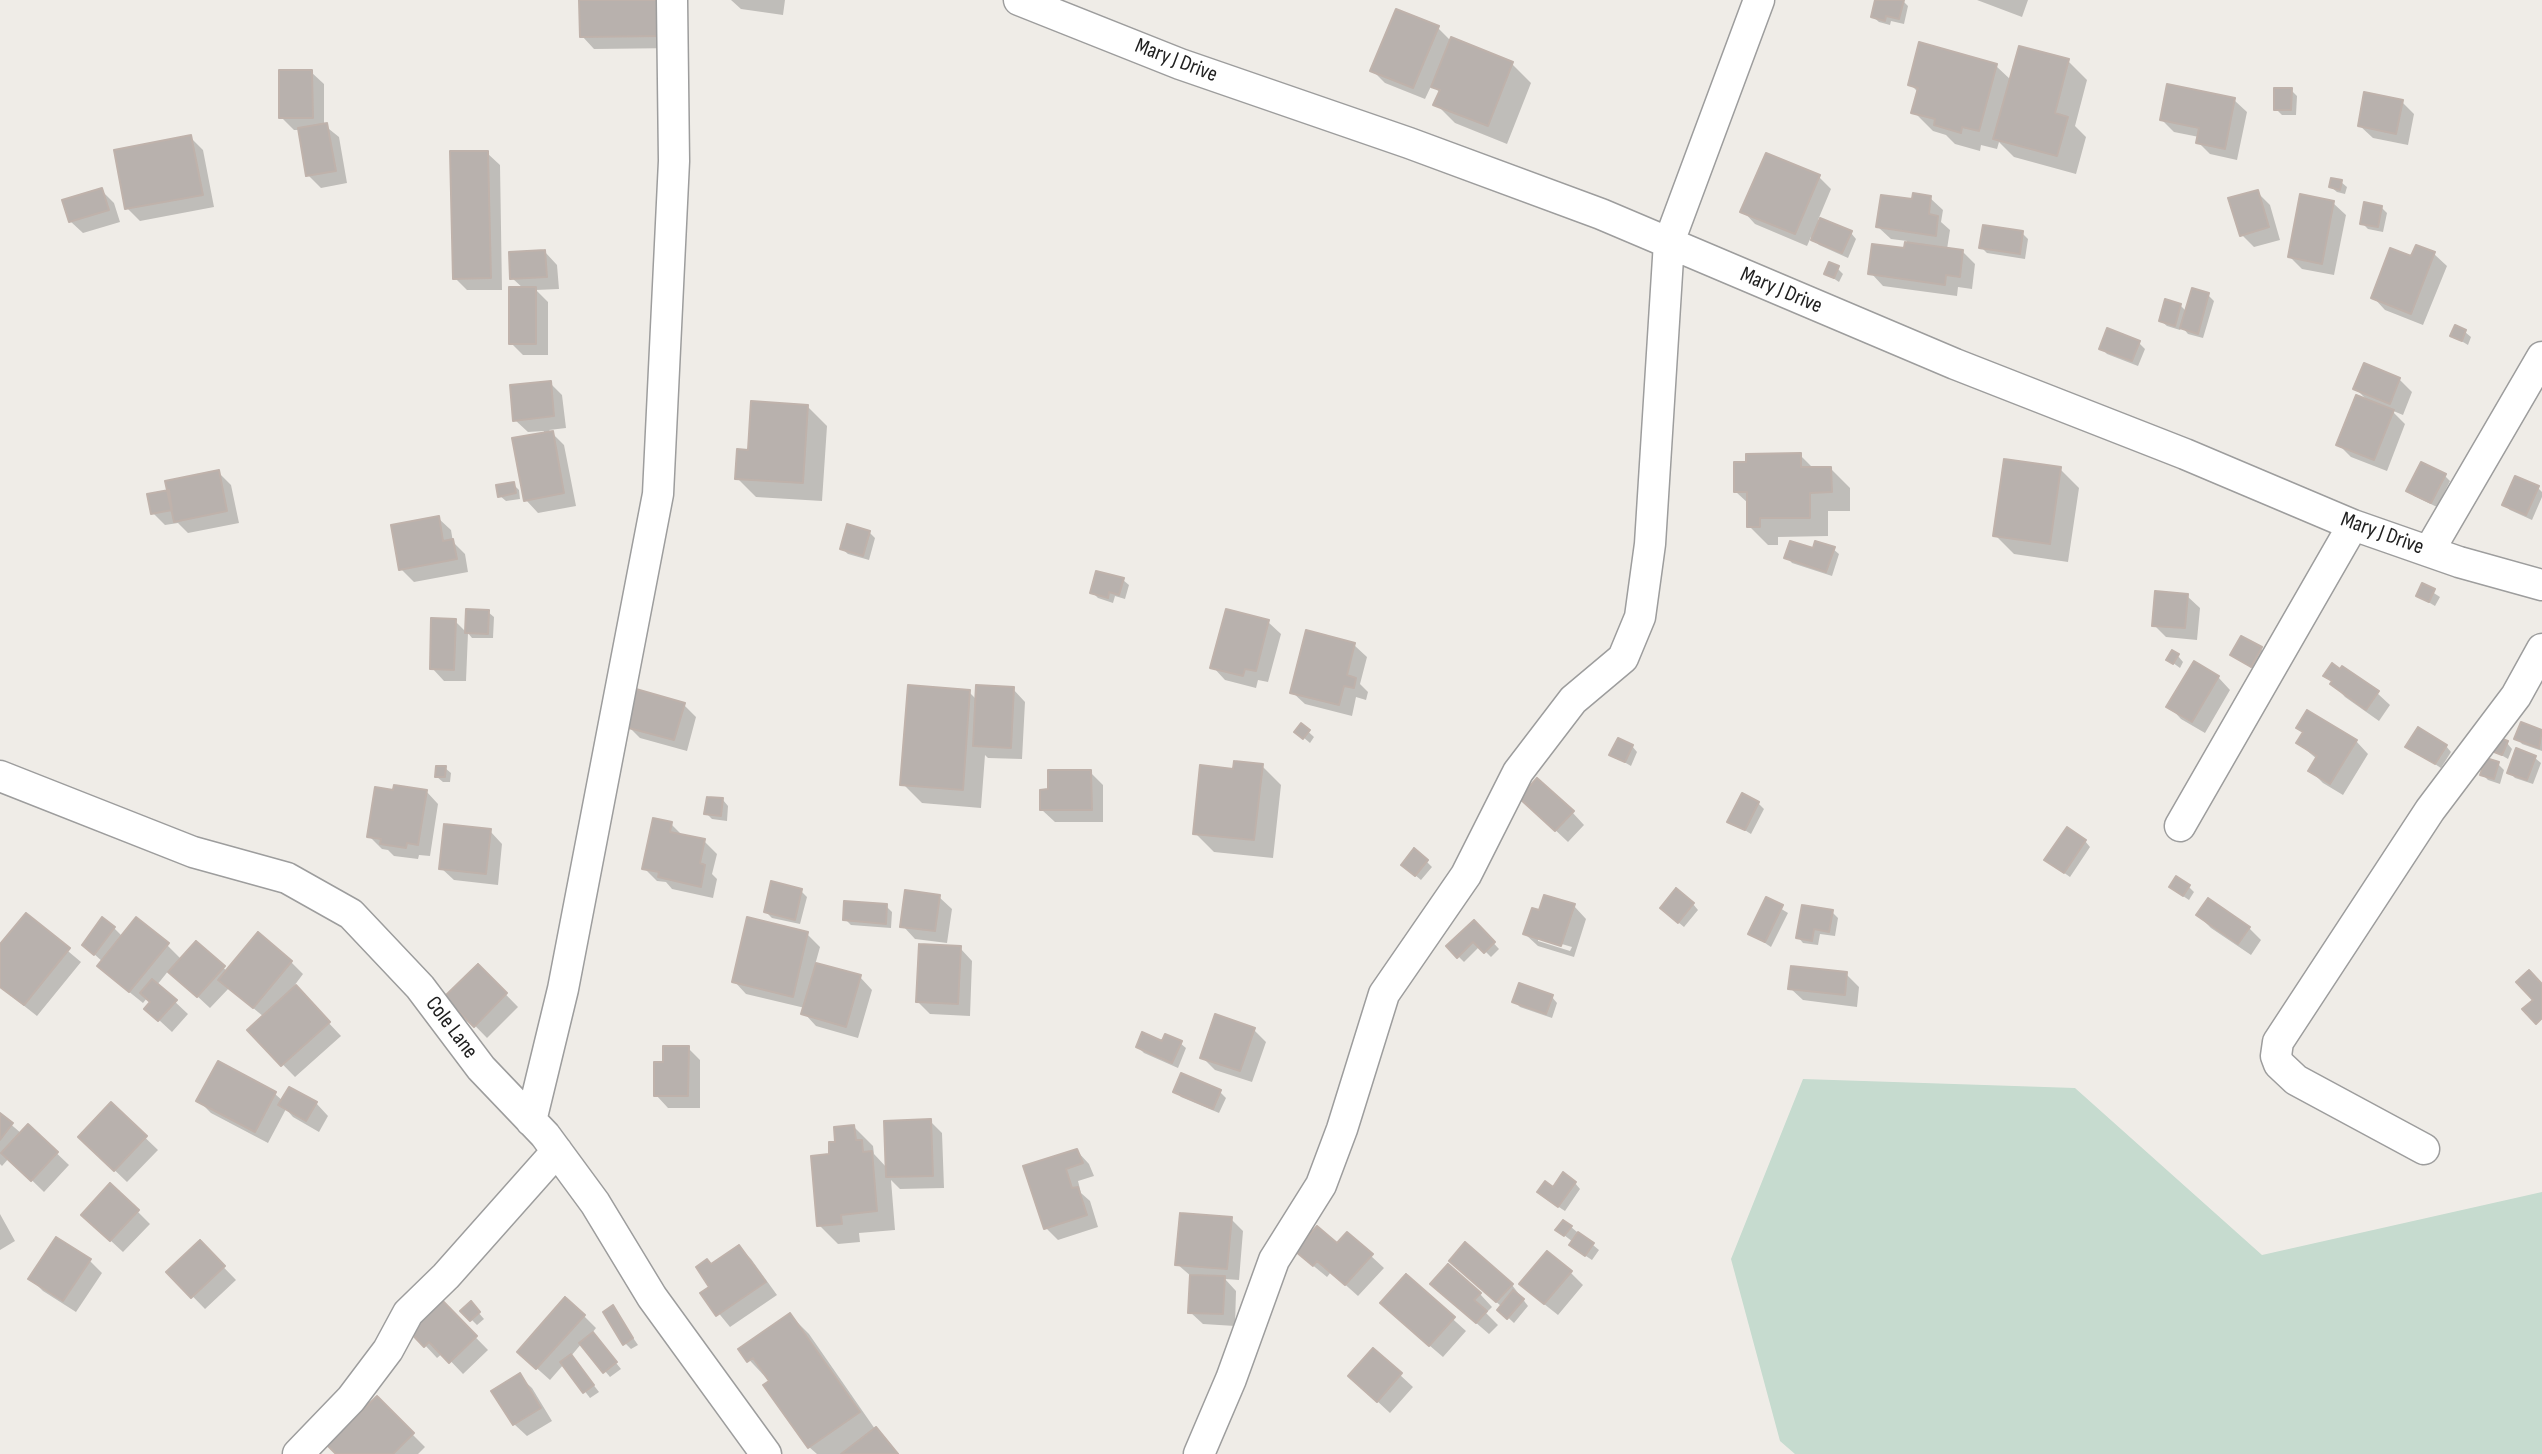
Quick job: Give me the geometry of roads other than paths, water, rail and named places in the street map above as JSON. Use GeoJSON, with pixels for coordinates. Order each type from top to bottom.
{"type":"FeatureCollection","features":[{"type":"Feature","properties":{"kind":"street"},"geometry":{"type":"LineString","coordinates":[[531,1121],[563,989],[658,494],[674,161],[672,0]]}},
{"type":"Feature","properties":{"kind":"street","name":"Mary J Drive"},"geometry":{"type":"LineString","coordinates":[[1019,0],[1180,64],[1409,143],[1669,242],[1942,359],[2185,454],[2353,525],[2542,585]]}},
{"type":"Feature","properties":{"kind":"street"},"geometry":{"type":"LineString","coordinates":[[1199,1454],[1231,1379],[1274,1260],[1321,1185],[1342,1129],[1384,994],[1466,875],[1518,772],[1573,700],[1623,658],[1640,617],[1650,544],[1669,242],[1759,0]]}},
{"type":"Feature","properties":{"kind":"street"},"geometry":{"type":"LineString","coordinates":[[2429,551],[2542,357]]}},
{"type":"Feature","properties":{"kind":"street"},"geometry":{"type":"LineString","coordinates":[[2180,826],[2353,525]]}},
{"type":"Feature","properties":{"kind":"street"},"geometry":{"type":"LineString","coordinates":[[2424,1149],[2296,1080],[2279,1064],[2276,1056],[2278,1042],[2430,810],[2516,696],[2542,649]]}},
{"type":"Feature","properties":{"kind":"street","name":"Cole Lane"},"geometry":{"type":"LineString","coordinates":[[0,776],[193,852],[287,878],[351,914],[420,987],[481,1068],[557,1151],[595,1203],[652,1297],[766,1454]]}},
{"type":"Feature","properties":{"kind":"street"},"geometry":{"type":"LineString","coordinates":[[298,1454],[351,1399],[388,1350],[408,1313],[446,1276],[557,1151]]}}]}
